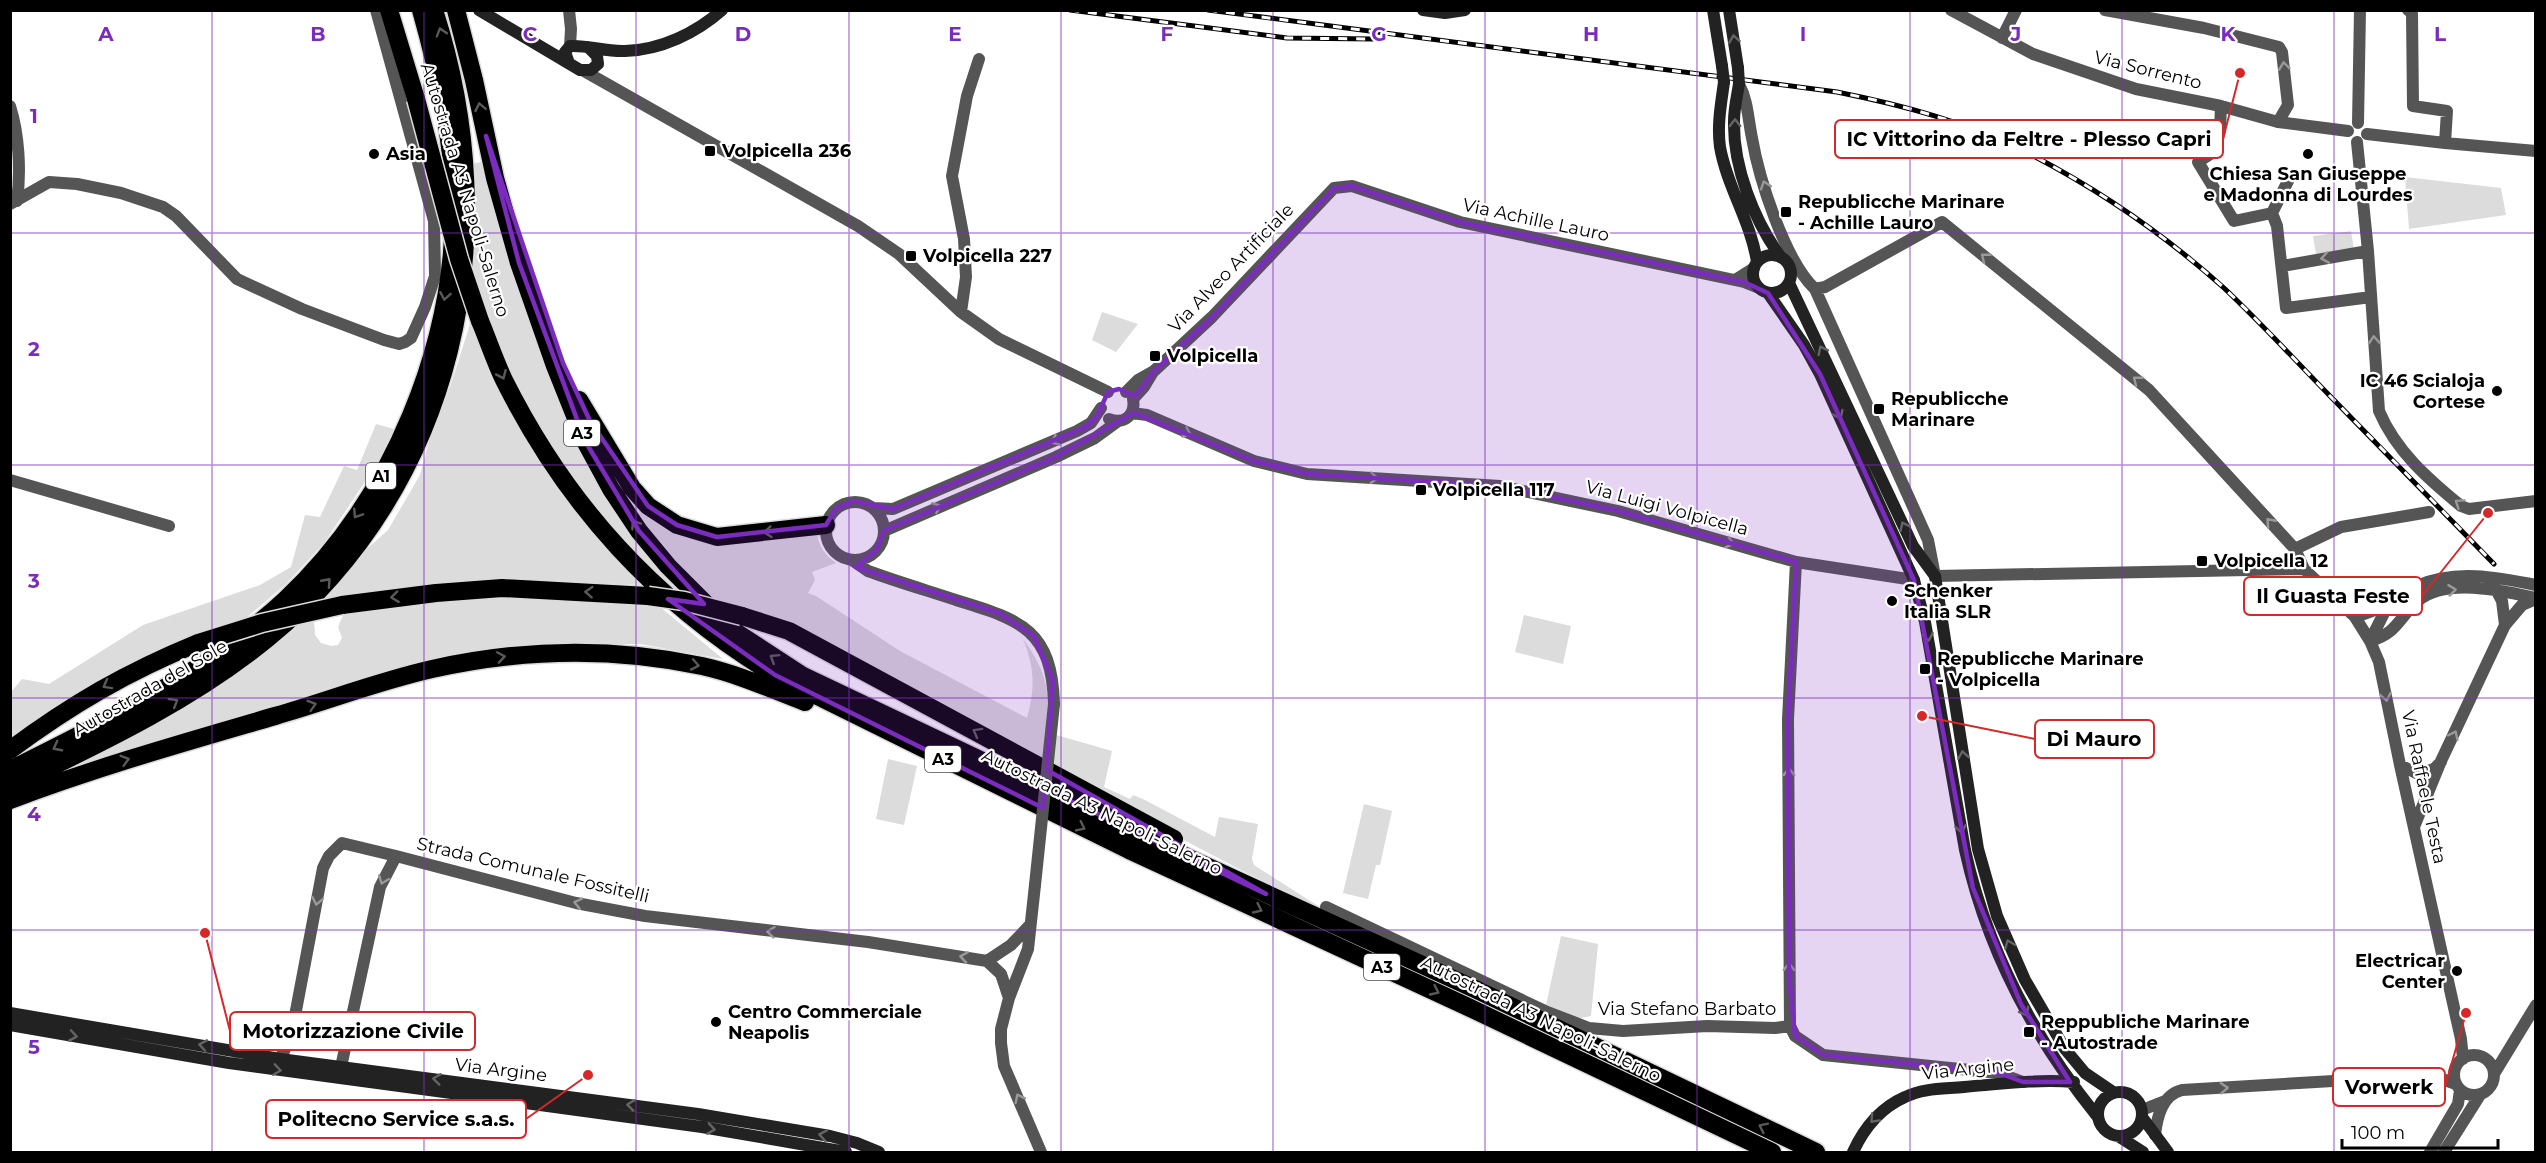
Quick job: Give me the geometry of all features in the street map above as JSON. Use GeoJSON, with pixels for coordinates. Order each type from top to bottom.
{"type":"FeatureCollection","features":[{"type":"Feature","properties":{"kind":"highway","name":"Autostrada A3 Napoli-Salerno"},"geometry":{"type":"LineString","coordinates":[[389,10],[416,99],[459,259],[480,321],[503,378],[575,498],[609,539],[667,598],[736,651],[775,675],[991,783],[1773,1152]]}},
{"type":"Feature","properties":{"kind":"highway","name":"Autostrada del Sole"},"geometry":{"type":"LineString","coordinates":[[10,770],[143,699],[211,658],[249,631],[286,599],[321,561],[350,525],[377,483],[404,432],[422,388],[445,296],[453,242],[454,195],[450,145],[421,10]]}},
{"type":"Feature","properties":{"kind":"highway","name":"Autostrada del Sole"},"geometry":{"type":"LineString","coordinates":[[10,787],[107,740],[170,704],[232,665],[269,637],[308,602],[342,565],[396,487],[423,428],[445,366],[461,296],[466,251],[467,178],[462,133],[451,70],[435,10]]}},
{"type":"Feature","properties":{"kind":"highway","name":"Autostrada A3 Napoli-Salerno"},"geometry":{"type":"LineString","coordinates":[[456,10],[495,178],[519,263],[555,366],[585,441],[611,489],[639,531],[694,594],[731,629],[803,676],[1266,894],[1475,989],[1816,1152]]}},
{"type":"Feature","properties":{"kind":"highway"},"geometry":{"type":"LineString","coordinates":[[486,136],[541,303],[570,382],[590,421],[632,488],[648,506],[676,525],[717,537],[826,525]]}},
{"type":"Feature","properties":{"kind":"highway"},"geometry":{"type":"LineString","coordinates":[[10,750],[54,718],[141,666],[198,642],[262,623],[342,604],[502,588],[648,596],[684,601],[789,631],[1164,833],[1266,894]]}},
{"type":"Feature","properties":{"kind":"highway"},"geometry":{"type":"LineString","coordinates":[[10,800],[92,770],[429,670],[518,654],[567,652],[646,657],[703,666],[746,679],[808,703],[903,748],[991,783]]}},
{"type":"Feature","properties":{"kind":"highway"},"geometry":{"type":"LineString","coordinates":[[1614,1077],[1749,1152]]}},
{"type":"Feature","properties":{"kind":"main road"},"geometry":{"type":"LineString","coordinates":[[479,10],[569,63],[593,68],[626,51],[678,39],[704,26],[722,10]]}},
{"type":"Feature","properties":{"kind":"main road"},"geometry":{"type":"LineString","coordinates":[[1422,10],[1445,13],[1465,10]]}},
{"type":"Feature","properties":{"kind":"main road"},"geometry":{"type":"LineString","coordinates":[[1713,10],[1724,82],[1719,126],[1720,147],[1752,237],[1756,265],[1754,280],[1804,345],[1820,374],[1914,580],[1925,622],[1973,888],[1987,928],[2020,1004],[2070,1082],[2097,1116],[2104,1130],[2144,1152]]}},
{"type":"Feature","properties":{"kind":"main road"},"geometry":{"type":"LineString","coordinates":[[1729,10],[1738,68],[1739,84],[1734,121],[1742,175],[1764,233],[1791,268],[1790,283],[1913,546],[1935,576],[1978,849],[1997,916],[2025,980],[2065,1050],[2085,1073],[2113,1092]]}},
{"type":"Feature","properties":{"kind":"main road"},"geometry":{"type":"LineString","coordinates":[[543,47],[585,46],[626,51]]}},
{"type":"Feature","properties":{"kind":"main road"},"geometry":{"type":"LineString","coordinates":[[585,46],[597,56],[593,68]]}},
{"type":"Feature","properties":{"kind":"main road"},"geometry":{"type":"LineString","coordinates":[[568,47],[565,52],[569,63]]}},
{"type":"Feature","properties":{"kind":"main road"},"geometry":{"type":"LineString","coordinates":[[1756,265],[1767,255],[1780,256]]}},
{"type":"Feature","properties":{"kind":"main road"},"geometry":{"type":"LineString","coordinates":[[1763,291],[1780,292],[1790,283]]}},
{"type":"Feature","properties":{"kind":"main road","name":"Via Argine"},"geometry":{"type":"LineString","coordinates":[[10,1013],[280,1059],[698,1114],[830,1136],[879,1152]]}},
{"type":"Feature","properties":{"kind":"main road","name":"Via Argine"},"geometry":{"type":"LineString","coordinates":[[10,1025],[230,1063],[702,1127],[846,1152]]}},
{"type":"Feature","properties":{"kind":"main road","name":"Via Argine"},"geometry":{"type":"LineString","coordinates":[[1852,1152],[1875,1118],[1906,1096],[1920,1091],[2023,1082],[2070,1082],[2097,1085],[2113,1092]]}},
{"type":"Feature","properties":{"kind":"main road"},"geometry":{"type":"LineString","coordinates":[[2097,1116],[2101,1101],[2113,1092],[2132,1094],[2140,1104],[2142,1114],[2155,1135],[2168,1152]]}},
{"type":"Feature","properties":{"kind":"main road"},"geometry":{"type":"LineString","coordinates":[[2118,1136],[2125,1136],[2137,1129],[2142,1114]]}},
{"type":"Feature","properties":{"kind":"street"},"geometry":{"type":"LineString","coordinates":[[14,202],[49,182],[77,184],[121,193],[163,207],[176,216],[237,279],[312,313],[384,340],[399,345],[405,342],[411,338],[416,328],[435,276],[434,221],[376,10]]}},
{"type":"Feature","properties":{"kind":"street"},"geometry":{"type":"LineString","coordinates":[[568,47],[572,28],[569,10]]}},
{"type":"Feature","properties":{"kind":"street","name":"Via Sorrento"},"geometry":{"type":"LineString","coordinates":[[1951,10],[2033,54],[2136,89],[2221,106],[2278,122],[2353,127]]}},
{"type":"Feature","properties":{"kind":"street"},"geometry":{"type":"LineString","coordinates":[[2002,38],[2016,10]]}},
{"type":"Feature","properties":{"kind":"street"},"geometry":{"type":"LineString","coordinates":[[2105,10],[2204,28],[2279,47],[2282,52],[2288,105],[2278,122]]}},
{"type":"Feature","properties":{"kind":"street"},"geometry":{"type":"LineString","coordinates":[[2360,10],[2353,127],[2350,138],[2535,151]]}},
{"type":"Feature","properties":{"kind":"street"},"geometry":{"type":"LineString","coordinates":[[2408,10],[2412,13],[2413,106],[2447,111],[2445,143]]}},
{"type":"Feature","properties":{"kind":"street"},"geometry":{"type":"LineString","coordinates":[[572,28],[585,46]]}},
{"type":"Feature","properties":{"kind":"street"},"geometry":{"type":"LineString","coordinates":[[961,312],[966,277],[964,239],[952,176],[967,96],[980,59]]}},
{"type":"Feature","properties":{"kind":"street"},"geometry":{"type":"LineString","coordinates":[[593,68],[608,84],[858,226],[898,254],[961,312],[999,339],[1102,396],[1107,418],[1117,422]]}},
{"type":"Feature","properties":{"kind":"street"},"geometry":{"type":"LineString","coordinates":[[1739,84],[1744,94],[1752,139],[1781,234],[1803,278],[1815,290],[1928,540],[1935,576],[2304,569],[2295,549],[2150,390],[1942,222],[1825,287],[1815,290]]}},
{"type":"Feature","properties":{"kind":"street"},"geometry":{"type":"LineString","coordinates":[[10,106],[16,134],[14,202]]}},
{"type":"Feature","properties":{"kind":"street"},"geometry":{"type":"LineString","coordinates":[[2221,106],[2220,130],[2215,151],[2198,162],[2234,222],[2272,213]]}},
{"type":"Feature","properties":{"kind":"street"},"geometry":{"type":"LineString","coordinates":[[2362,138],[2379,411],[2388,431],[2404,454],[2446,494],[2469,509],[2535,501]]}},
{"type":"Feature","properties":{"kind":"street"},"geometry":{"type":"LineString","coordinates":[[2289,179],[2272,213],[2277,226],[2286,308],[2371,302]]}},
{"type":"Feature","properties":{"kind":"street","name":"Via Achille Lauro"},"geometry":{"type":"LineString","coordinates":[[1334,188],[1352,186],[1460,222],[1735,280],[1763,291]]}},
{"type":"Feature","properties":{"kind":"street","name":"Via Alveo Artificiale"},"geometry":{"type":"LineString","coordinates":[[1130,395],[1144,387],[1154,371],[1212,317],[1334,188]]}},
{"type":"Feature","properties":{"kind":"street"},"geometry":{"type":"LineString","coordinates":[[2282,266],[2368,251]]}},
{"type":"Feature","properties":{"kind":"street"},"geometry":{"type":"LineString","coordinates":[[1735,280],[1756,265]]}},
{"type":"Feature","properties":{"kind":"street"},"geometry":{"type":"LineString","coordinates":[[884,531],[1095,438],[1117,422],[1126,420],[1132,412],[1130,395],[1119,389],[1102,396],[1091,423],[1051,444],[893,509],[873,508],[854,501],[844,503],[830,516],[826,525],[826,537],[830,546],[842,557],[852,560],[868,571],[1000,613],[1025,627],[1043,650],[1049,664],[1053,680],[1054,704],[1035,885],[1027,928],[1030,942],[1009,998],[1001,1029],[1002,1056],[1041,1152]]}},
{"type":"Feature","properties":{"kind":"street","name":"Via Luigi Volpicella"},"geometry":{"type":"LineString","coordinates":[[1132,412],[1147,415],[1254,461],[1306,474],[1500,486],[1618,511],[1796,562],[1914,580]]}},
{"type":"Feature","properties":{"kind":"street"},"geometry":{"type":"LineString","coordinates":[[10,480],[169,526]]}},
{"type":"Feature","properties":{"kind":"street"},"geometry":{"type":"LineString","coordinates":[[852,560],[862,559],[874,552],[882,541],[884,531],[879,514],[873,508]]}},
{"type":"Feature","properties":{"kind":"street"},"geometry":{"type":"LineString","coordinates":[[2295,549],[2341,527],[2429,512]]}},
{"type":"Feature","properties":{"kind":"street"},"geometry":{"type":"LineString","coordinates":[[874,552],[882,576]]}},
{"type":"Feature","properties":{"kind":"street"},"geometry":{"type":"LineString","coordinates":[[1790,1026],[1788,719],[1796,562]]}},
{"type":"Feature","properties":{"kind":"street","name":"Via Raffaele Testa"},"geometry":{"type":"LineString","coordinates":[[2304,569],[2355,617],[2370,641],[2379,662],[2400,765],[2468,1057]]}},
{"type":"Feature","properties":{"kind":"street"},"geometry":{"type":"LineString","coordinates":[[2355,617],[2388,604],[2419,585],[2459,576],[2482,576],[2535,585]]}},
{"type":"Feature","properties":{"kind":"street"},"geometry":{"type":"LineString","coordinates":[[2482,576],[2497,590],[2502,601],[2505,625]]}},
{"type":"Feature","properties":{"kind":"street"},"geometry":{"type":"LineString","coordinates":[[2370,641],[2391,633],[2420,599],[2434,592],[2462,588],[2497,590],[2535,598]]}},
{"type":"Feature","properties":{"kind":"street"},"geometry":{"type":"LineString","coordinates":[[2414,827],[2441,761],[2505,625],[2522,605],[2535,598]]}},
{"type":"Feature","properties":{"kind":"street"},"geometry":{"type":"LineString","coordinates":[[2370,641],[2388,604]]}},
{"type":"Feature","properties":{"kind":"street"},"geometry":{"type":"LineString","coordinates":[[2400,765],[2418,774],[2434,769],[2441,761]]}},
{"type":"Feature","properties":{"kind":"street"},"geometry":{"type":"LineString","coordinates":[[280,1059],[291,1037],[323,868],[329,856],[342,843],[396,856]]}},
{"type":"Feature","properties":{"kind":"street","name":"Strada Comunale Fossitelli"},"geometry":{"type":"LineString","coordinates":[[341,1067],[380,887],[396,856],[576,903],[645,916],[993,958],[1009,956],[1024,962]]}},
{"type":"Feature","properties":{"kind":"street","name":"Via Stefano Barbato"},"geometry":{"type":"LineString","coordinates":[[1326,907],[1545,1011],[1589,1028],[1623,1031],[1707,1026],[1775,1028],[1790,1026],[1795,1036],[1823,1055],[1999,1073],[2023,1082]]}},
{"type":"Feature","properties":{"kind":"street"},"geometry":{"type":"LineString","coordinates":[[1009,998],[993,958],[1027,928]]}},
{"type":"Feature","properties":{"kind":"street"},"geometry":{"type":"LineString","coordinates":[[2444,1152],[2480,1095],[2491,1087],[2492,1068],[2504,1057],[2535,1005]]}},
{"type":"Feature","properties":{"kind":"street"},"geometry":{"type":"LineString","coordinates":[[2430,1152],[2458,1104],[2456,1068],[2468,1057],[2480,1056],[2492,1068]]}},
{"type":"Feature","properties":{"kind":"street"},"geometry":{"type":"LineString","coordinates":[[2155,1135],[2160,1109],[2175,1091],[2182,1090],[2419,1077],[2442,1079],[2469,1095],[2480,1095]]}},
{"type":"Feature","properties":{"kind":"street"},"geometry":{"type":"LineString","coordinates":[[2142,1114],[2168,1098]]}},
{"type":"Feature","properties":{"kind":"highlighted area"},"geometry":{"type":"Polygon","coordinates":[[[486,136],[563,363],[590,421],[648,506],[677,525],[717,537],[826,525],[836,508],[854,501],[893,509],[1085,427],[1097,416],[1108,392],[1119,389],[1135,396],[1154,371],[1212,317],[1334,188],[1352,186],[1460,222],[1744,282],[1768,293],[1820,374],[1914,580],[1973,888],[2021,1004],[2070,1082],[2023,1082],[1999,1073],[1823,1055],[1795,1036],[1789,976],[1788,719],[1796,562],[1618,511],[1500,486],[1307,474],[1254,461],[1134,413],[1056,457],[884,531],[877,550],[856,567],[1000,613],[1034,636],[1053,680],[1047,770],[1266,894],[1045,789],[1043,808],[775,675],[668,599],[704,604],[639,531],[585,441],[519,263],[486,136]]]}},
{"type":"Feature","properties":{"kind":"shaded area"},"geometry":{"type":"Polygon","coordinates":[[[486,161],[555,382],[685,595],[673,594],[642,566],[566,474],[504,364],[470,272],[475,215],[472,164],[486,161]]]}},
{"type":"Feature","properties":{"kind":"shaded area"},"geometry":{"type":"Polygon","coordinates":[[[2405,177],[2501,188],[2506,215],[2409,229],[2405,177]]]}},
{"type":"Feature","properties":{"kind":"shaded area"},"geometry":{"type":"Polygon","coordinates":[[[2351,231],[2354,249],[2316,254],[2313,236],[2351,231]]]}},
{"type":"Feature","properties":{"kind":"shaded area"},"geometry":{"type":"Polygon","coordinates":[[[1102,312],[1138,324],[1116,352],[1092,340],[1102,312]]]}},
{"type":"Feature","properties":{"kind":"shaded area"},"geometry":{"type":"Polygon","coordinates":[[[471,321],[548,472],[589,529],[641,585],[547,581],[479,582],[319,602],[359,556],[388,530],[420,475],[428,445],[471,321]]]}},
{"type":"Feature","properties":{"kind":"shaded area"},"geometry":{"type":"Polygon","coordinates":[[[376,424],[394,429],[377,464],[324,543],[285,585],[239,624],[11,745],[10,693],[22,679],[49,684],[143,625],[260,585],[291,567],[305,515],[320,517],[344,466],[357,470],[376,424]]]}},
{"type":"Feature","properties":{"kind":"shaded area"},"geometry":{"type":"Polygon","coordinates":[[[619,485],[634,502],[661,524],[692,540],[719,543],[817,535],[824,551],[836,563],[812,572],[815,580],[808,593],[900,651],[1027,718],[1031,697],[1032,669],[1023,639],[1042,672],[1045,683],[1048,705],[1046,732],[1112,751],[1104,787],[1130,799],[1133,795],[1143,799],[1215,837],[1219,817],[1258,824],[1252,859],[1254,865],[1329,913],[1241,870],[738,607],[706,597],[653,537],[619,485]]]}},
{"type":"Feature","properties":{"kind":"shaded area"},"geometry":{"type":"Polygon","coordinates":[[[538,596],[659,606],[723,659],[640,644],[527,645],[421,664],[68,771],[135,733],[264,652],[297,624],[314,620],[315,635],[321,643],[331,646],[338,645],[342,638],[338,627],[344,613],[446,601],[538,596]]]}},
{"type":"Feature","properties":{"kind":"shaded area"},"geometry":{"type":"Polygon","coordinates":[[[1524,615],[1571,626],[1563,664],[1515,652],[1524,615]]]}},
{"type":"Feature","properties":{"kind":"shaded area"},"geometry":{"type":"Polygon","coordinates":[[[888,759],[917,766],[904,825],[876,819],[888,759]]]}},
{"type":"Feature","properties":{"kind":"shaded area"},"geometry":{"type":"Polygon","coordinates":[[[1364,804],[1392,811],[1380,865],[1376,865],[1368,899],[1343,893],[1364,804]]]}},
{"type":"Feature","properties":{"kind":"shaded area"},"geometry":{"type":"Polygon","coordinates":[[[1561,936],[1598,944],[1591,1016],[1576,1019],[1546,1005],[1561,936]]]}},
{"type":"Feature","properties":{"kind":"railway"},"geometry":{"type":"LineString","coordinates":[[1070,10],[1287,38],[1373,39]]}},
{"type":"Feature","properties":{"kind":"railway"},"geometry":{"type":"LineString","coordinates":[[1208,10],[1837,92],[1934,116],[2004,141],[2053,166],[2104,197],[2154,231],[2201,268],[2251,314],[2494,564]]}},
{"type":"Feature","properties":{"kind":"place","name":"IC Vittorino da Feltre - Plesso Capri"},"geometry":{"type":"Point","coordinates":[2240,73]}},
{"type":"Feature","properties":{"kind":"place","name":"Volpicella 236"},"geometry":{"type":"Point","coordinates":[710,151]}},
{"type":"Feature","properties":{"kind":"place","name":"Asia"},"geometry":{"type":"Point","coordinates":[374,154]}},
{"type":"Feature","properties":{"kind":"place","name":"Chiesa San Giuseppe e Madonna di Lourdes"},"geometry":{"type":"Point","coordinates":[2308,154]}},
{"type":"Feature","properties":{"kind":"place","name":"Republicche Marinare - Achille Lauro"},"geometry":{"type":"Point","coordinates":[1786,212]}},
{"type":"Feature","properties":{"kind":"place","name":"Volpicella 227"},"geometry":{"type":"Point","coordinates":[911,256]}},
{"type":"Feature","properties":{"kind":"place","name":"Volpicella"},"geometry":{"type":"Point","coordinates":[1155,356]}},
{"type":"Feature","properties":{"kind":"place","name":"IC 46 Scialoja Cortese"},"geometry":{"type":"Point","coordinates":[2497,391]}},
{"type":"Feature","properties":{"kind":"place","name":"Republicche Marinare"},"geometry":{"type":"Point","coordinates":[1879,409]}},
{"type":"Feature","properties":{"kind":"place","name":"Volpicella 117"},"geometry":{"type":"Point","coordinates":[1421,490]}},
{"type":"Feature","properties":{"kind":"place","name":"Il Guasta Feste"},"geometry":{"type":"Point","coordinates":[2488,513]}},
{"type":"Feature","properties":{"kind":"place","name":"Volpicella 12"},"geometry":{"type":"Point","coordinates":[2202,561]}},
{"type":"Feature","properties":{"kind":"place","name":"Schenker Italia SLR"},"geometry":{"type":"Point","coordinates":[1892,601]}},
{"type":"Feature","properties":{"kind":"place","name":"Republicche Marinare - Volpicella"},"geometry":{"type":"Point","coordinates":[1925,669]}},
{"type":"Feature","properties":{"kind":"place","name":"Di Mauro"},"geometry":{"type":"Point","coordinates":[1922,716]}},
{"type":"Feature","properties":{"kind":"place","name":"Motorizzazione Civile"},"geometry":{"type":"Point","coordinates":[205,933]}},
{"type":"Feature","properties":{"kind":"place","name":"Electricar Center"},"geometry":{"type":"Point","coordinates":[2457,971]}},
{"type":"Feature","properties":{"kind":"place","name":"Vorwerk"},"geometry":{"type":"Point","coordinates":[2466,1013]}},
{"type":"Feature","properties":{"kind":"place","name":"Centro Commerciale Neapolis"},"geometry":{"type":"Point","coordinates":[716,1022]}},
{"type":"Feature","properties":{"kind":"place","name":"Reppubliche Marinare - Autostrade"},"geometry":{"type":"Point","coordinates":[2029,1032]}},
{"type":"Feature","properties":{"kind":"place","name":"Politecno Service s.a.s."},"geometry":{"type":"Point","coordinates":[588,1075]}}]}
